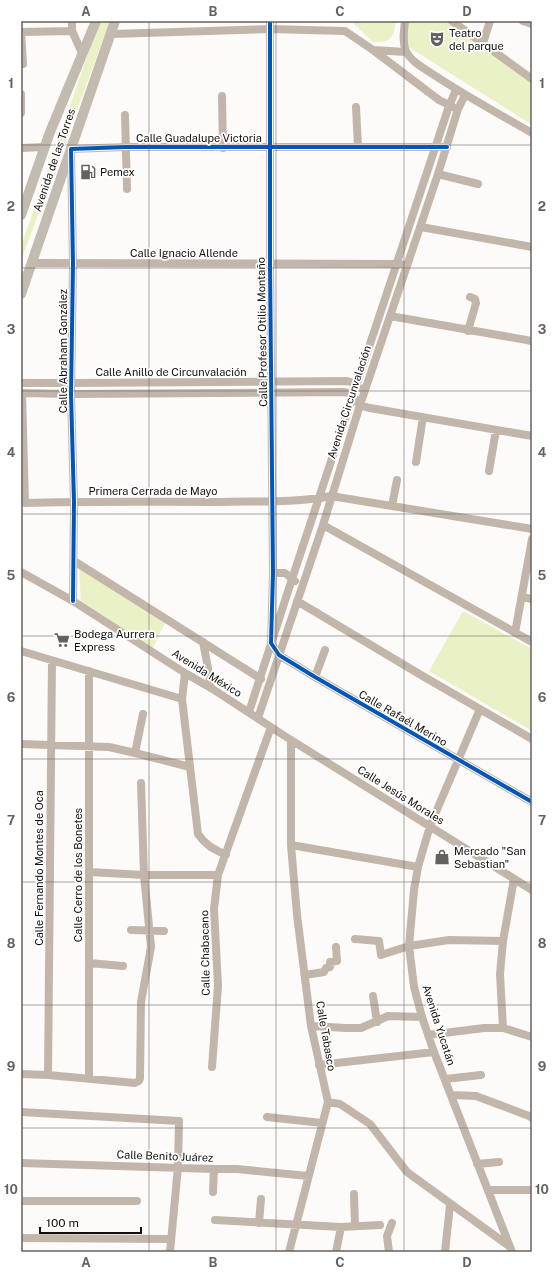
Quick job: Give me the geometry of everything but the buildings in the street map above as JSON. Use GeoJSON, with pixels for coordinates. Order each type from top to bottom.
{"type":"FeatureCollection","features":[{"type":"Feature","properties":{"kind":"main road","name":"Avenida de las Torres"},"geometry":{"type":"LineString","coordinates":[[21,215],[44,147],[96,21]]}},
{"type":"Feature","properties":{"kind":"main road"},"geometry":{"type":"LineString","coordinates":[[110,34],[115,21]]}},
{"type":"Feature","properties":{"kind":"main road","name":"Avenida de las Torres"},"geometry":{"type":"LineString","coordinates":[[21,294],[110,34]]}},
{"type":"Feature","properties":{"kind":"street"},"geometry":{"type":"LineString","coordinates":[[72,21],[72,31],[82,53]]}},
{"type":"Feature","properties":{"kind":"street"},"geometry":{"type":"LineString","coordinates":[[406,21],[404,36],[406,52],[419,65],[456,90],[532,133]]}},
{"type":"Feature","properties":{"kind":"street"},"geometry":{"type":"LineString","coordinates":[[452,21],[532,79]]}},
{"type":"Feature","properties":{"kind":"street"},"geometry":{"type":"LineString","coordinates":[[483,43],[490,21]]}},
{"type":"Feature","properties":{"kind":"street"},"geometry":{"type":"LineString","coordinates":[[523,21],[532,24]]}},
{"type":"Feature","properties":{"kind":"street"},"geometry":{"type":"LineString","coordinates":[[110,34],[270,25],[345,31],[373,50],[439,100],[458,109]]}},
{"type":"Feature","properties":{"kind":"street","name":"Calle Profesor Otilio Montaño"},"geometry":{"type":"LineString","coordinates":[[270,25],[270,264],[273,501],[271,643]]}},
{"type":"Feature","properties":{"kind":"street"},"geometry":{"type":"LineString","coordinates":[[23,64],[21,32],[72,31]]}},
{"type":"Feature","properties":{"kind":"street"},"geometry":{"type":"LineString","coordinates":[[373,50],[406,52]]}},
{"type":"Feature","properties":{"kind":"street","name":"Avenida Circunvalación"},"geometry":{"type":"LineString","coordinates":[[249,712],[396,264],[449,106],[456,90]]}},
{"type":"Feature","properties":{"kind":"street"},"geometry":{"type":"LineString","coordinates":[[21,94],[21,113]]}},
{"type":"Feature","properties":{"kind":"street","name":"Avenida Circunvalación"},"geometry":{"type":"LineString","coordinates":[[258,718],[323,525],[360,405],[421,227],[458,109],[465,94]]}},
{"type":"Feature","properties":{"kind":"street"},"geometry":{"type":"LineString","coordinates":[[222,96],[223,148]]}},
{"type":"Feature","properties":{"kind":"street"},"geometry":{"type":"LineString","coordinates":[[356,107],[358,147]]}},
{"type":"Feature","properties":{"kind":"street"},"geometry":{"type":"LineString","coordinates":[[125,115],[127,189]]}},
{"type":"Feature","properties":{"kind":"street"},"geometry":{"type":"LineString","coordinates":[[21,148],[44,147]]}},
{"type":"Feature","properties":{"kind":"street","name":"Calle Guadalupe Victoria"},"geometry":{"type":"LineString","coordinates":[[71,149],[126,147],[447,147]]}},
{"type":"Feature","properties":{"kind":"street","name":"Calle Abraham González"},"geometry":{"type":"LineString","coordinates":[[71,149],[73,264],[72,394],[74,601]]}},
{"type":"Feature","properties":{"kind":"street"},"geometry":{"type":"LineString","coordinates":[[438,174],[478,184]]}},
{"type":"Feature","properties":{"kind":"street"},"geometry":{"type":"LineString","coordinates":[[418,202],[428,204]]}},
{"type":"Feature","properties":{"kind":"street"},"geometry":{"type":"LineString","coordinates":[[421,227],[532,247]]}},
{"type":"Feature","properties":{"kind":"street","name":"Calle Ignacio Allende"},"geometry":{"type":"LineString","coordinates":[[32,264],[408,264]]}},
{"type":"Feature","properties":{"kind":"street"},"geometry":{"type":"LineString","coordinates":[[468,331],[476,303],[475,299],[470,297]]}},
{"type":"Feature","properties":{"kind":"street"},"geometry":{"type":"LineString","coordinates":[[390,316],[468,331],[532,341]]}},
{"type":"Feature","properties":{"kind":"street","name":"Calle Anillo de Circunvalación"},"geometry":{"type":"LineString","coordinates":[[21,383],[72,384],[347,381],[357,385]]}},
{"type":"Feature","properties":{"kind":"street"},"geometry":{"type":"LineString","coordinates":[[357,385],[364,393]]}},
{"type":"Feature","properties":{"kind":"street","name":"Calle Anillo de Circunvalación"},"geometry":{"type":"LineString","coordinates":[[21,393],[344,392],[353,395]]}},
{"type":"Feature","properties":{"kind":"street","name":"Primera Cerrada de Mayo"},"geometry":{"type":"LineString","coordinates":[[21,393],[25,503],[273,501],[331,496],[532,529]]}},
{"type":"Feature","properties":{"kind":"street"},"geometry":{"type":"LineString","coordinates":[[353,395],[360,405],[370,408],[532,436]]}},
{"type":"Feature","properties":{"kind":"street"},"geometry":{"type":"LineString","coordinates":[[416,462],[423,417]]}},
{"type":"Feature","properties":{"kind":"street"},"geometry":{"type":"LineString","coordinates":[[489,472],[496,430]]}},
{"type":"Feature","properties":{"kind":"street"},"geometry":{"type":"LineString","coordinates":[[392,506],[397,480]]}},
{"type":"Feature","properties":{"kind":"street"},"geometry":{"type":"LineString","coordinates":[[323,525],[532,642]]}},
{"type":"Feature","properties":{"kind":"street"},"geometry":{"type":"LineString","coordinates":[[515,633],[532,540]]}},
{"type":"Feature","properties":{"kind":"street"},"geometry":{"type":"LineString","coordinates":[[74,561],[261,679]]}},
{"type":"Feature","properties":{"kind":"street","name":"Avenida México"},"geometry":{"type":"LineString","coordinates":[[21,572],[74,601],[258,718]]}},
{"type":"Feature","properties":{"kind":"street"},"geometry":{"type":"LineString","coordinates":[[273,573],[288,574],[302,586]]}},
{"type":"Feature","properties":{"kind":"street"},"geometry":{"type":"LineString","coordinates":[[522,597],[532,599]]}},
{"type":"Feature","properties":{"kind":"street"},"geometry":{"type":"LineString","coordinates":[[297,601],[532,739]]}},
{"type":"Feature","properties":{"kind":"street"},"geometry":{"type":"LineString","coordinates":[[202,642],[211,688]]}},
{"type":"Feature","properties":{"kind":"street","name":"Calle Rafaél Merino"},"geometry":{"type":"LineString","coordinates":[[271,643],[279,655],[315,678],[458,759],[531,798]]}},
{"type":"Feature","properties":{"kind":"street"},"geometry":{"type":"LineString","coordinates":[[21,650],[182,699]]}},
{"type":"Feature","properties":{"kind":"street"},"geometry":{"type":"LineString","coordinates":[[315,678],[325,650]]}},
{"type":"Feature","properties":{"kind":"street","name":"Calle Fernando Montes de Oca"},"geometry":{"type":"LineString","coordinates":[[48,1075],[52,660]]}},
{"type":"Feature","properties":{"kind":"street","name":"Calle Cerro de los Bonetes"},"geometry":{"type":"LineString","coordinates":[[89,671],[89,1078]]}},
{"type":"Feature","properties":{"kind":"street"},"geometry":{"type":"LineString","coordinates":[[185,673],[182,699],[198,834],[207,845],[226,856]]}},
{"type":"Feature","properties":{"kind":"street","name":"Avenida Yucatán"},"geometry":{"type":"LineString","coordinates":[[480,709],[430,826],[418,867],[413,898],[409,946],[414,987],[428,1035],[510,1249]]}},
{"type":"Feature","properties":{"kind":"street"},"geometry":{"type":"LineString","coordinates":[[135,753],[143,714]]}},
{"type":"Feature","properties":{"kind":"street","name":"Calle Jesús Morales"},"geometry":{"type":"LineString","coordinates":[[258,718],[290,740],[532,890]]}},
{"type":"Feature","properties":{"kind":"street","name":"Calle Chabacano"},"geometry":{"type":"LineString","coordinates":[[212,1067],[218,986],[214,909],[218,875],[271,727]]}},
{"type":"Feature","properties":{"kind":"street","name":"Calle Tabasco"},"geometry":{"type":"LineString","coordinates":[[290,740],[291,845],[297,915],[311,1026],[328,1102]]}},
{"type":"Feature","properties":{"kind":"street"},"geometry":{"type":"LineString","coordinates":[[21,744],[88,745],[109,747],[190,767]]}},
{"type":"Feature","properties":{"kind":"street"},"geometry":{"type":"LineString","coordinates":[[21,1074],[89,1078],[135,1083],[139,1081],[141,1002],[151,947],[144,875],[140,783]]}},
{"type":"Feature","properties":{"kind":"street"},"geometry":{"type":"LineString","coordinates":[[291,845],[418,867]]}},
{"type":"Feature","properties":{"kind":"street"},"geometry":{"type":"LineString","coordinates":[[89,872],[144,875],[218,875]]}},
{"type":"Feature","properties":{"kind":"street"},"geometry":{"type":"LineString","coordinates":[[503,1028],[500,974],[503,941],[514,879]]}},
{"type":"Feature","properties":{"kind":"street"},"geometry":{"type":"LineString","coordinates":[[131,930],[164,931]]}},
{"type":"Feature","properties":{"kind":"street"},"geometry":{"type":"LineString","coordinates":[[355,939],[379,941],[381,955],[409,946],[449,940],[503,941]]}},
{"type":"Feature","properties":{"kind":"street"},"geometry":{"type":"LineString","coordinates":[[305,975],[324,972],[326,968],[330,967],[330,962],[337,961],[336,948]]}},
{"type":"Feature","properties":{"kind":"street"},"geometry":{"type":"LineString","coordinates":[[89,963],[123,966]]}},
{"type":"Feature","properties":{"kind":"street"},"geometry":{"type":"LineString","coordinates":[[374,996],[377,1022]]}},
{"type":"Feature","properties":{"kind":"street"},"geometry":{"type":"LineString","coordinates":[[311,1026],[361,1028],[388,1016],[422,1016]]}},
{"type":"Feature","properties":{"kind":"street"},"geometry":{"type":"LineString","coordinates":[[428,1035],[484,1028],[503,1028],[532,1037]]}},
{"type":"Feature","properties":{"kind":"street"},"geometry":{"type":"LineString","coordinates":[[319,1065],[434,1052]]}},
{"type":"Feature","properties":{"kind":"street"},"geometry":{"type":"LineString","coordinates":[[445,1079],[482,1075]]}},
{"type":"Feature","properties":{"kind":"street"},"geometry":{"type":"LineString","coordinates":[[451,1095],[476,1096],[532,1118]]}},
{"type":"Feature","properties":{"kind":"street"},"geometry":{"type":"LineString","coordinates":[[289,1252],[328,1102],[340,1104],[370,1124],[407,1172],[510,1249]]}},
{"type":"Feature","properties":{"kind":"street"},"geometry":{"type":"LineString","coordinates":[[21,1112],[179,1121],[178,1167],[170,1239],[170,1252]]}},
{"type":"Feature","properties":{"kind":"street"},"geometry":{"type":"LineString","coordinates":[[267,1117],[322,1123]]}},
{"type":"Feature","properties":{"kind":"street"},"geometry":{"type":"LineString","coordinates":[[477,1164],[499,1162]]}},
{"type":"Feature","properties":{"kind":"street","name":"Calle Benito Juárez"},"geometry":{"type":"LineString","coordinates":[[21,1163],[237,1169],[308,1176]]}},
{"type":"Feature","properties":{"kind":"street"},"geometry":{"type":"LineString","coordinates":[[213,1192],[214,1169]]}},
{"type":"Feature","properties":{"kind":"street"},"geometry":{"type":"LineString","coordinates":[[488,1190],[532,1190]]}},
{"type":"Feature","properties":{"kind":"street"},"geometry":{"type":"LineString","coordinates":[[354,1194],[355,1226]]}},
{"type":"Feature","properties":{"kind":"street"},"geometry":{"type":"LineString","coordinates":[[259,1223],[261,1199]]}},
{"type":"Feature","properties":{"kind":"street"},"geometry":{"type":"LineString","coordinates":[[21,1201],[137,1201]]}},
{"type":"Feature","properties":{"kind":"street"},"geometry":{"type":"LineString","coordinates":[[445,1252],[450,1204]]}},
{"type":"Feature","properties":{"kind":"street"},"geometry":{"type":"LineString","coordinates":[[215,1220],[341,1227],[380,1225]]}},
{"type":"Feature","properties":{"kind":"street"},"geometry":{"type":"LineString","coordinates":[[389,1252],[387,1236],[392,1223]]}},
{"type":"Feature","properties":{"kind":"street"},"geometry":{"type":"LineString","coordinates":[[336,1252],[341,1227]]}},
{"type":"Feature","properties":{"kind":"street"},"geometry":{"type":"LineString","coordinates":[[21,1238],[170,1239]]}},
{"type":"Feature","properties":{"kind":"green space"},"geometry":{"type":"Polygon","coordinates":[[[101,21],[110,21],[21,261],[21,246],[94,37],[101,21]]]}},
{"type":"Feature","properties":{"kind":"green space"},"geometry":{"type":"Polygon","coordinates":[[[335,21],[396,21],[394,32],[388,40],[384,42],[373,42],[352,22],[335,21]]]}},
{"type":"Feature","properties":{"kind":"green space"},"geometry":{"type":"Polygon","coordinates":[[[409,21],[448,21],[532,82],[532,125],[407,46],[406,39],[409,21]]]}},
{"type":"Feature","properties":{"kind":"green space"},"geometry":{"type":"Polygon","coordinates":[[[79,567],[166,621],[152,650],[81,606],[79,567]]]}},
{"type":"Feature","properties":{"kind":"green space"},"geometry":{"type":"Polygon","coordinates":[[[463,611],[532,649],[532,731],[429,671],[463,611]]]}},
{"type":"Feature","properties":{"kind":"cycle path"},"geometry":{"type":"LineString","coordinates":[[270,21],[270,264],[273,573],[271,643],[279,655],[315,677],[532,802]]}},
{"type":"Feature","properties":{"kind":"cycle path"},"geometry":{"type":"LineString","coordinates":[[73,601],[74,502],[71,394],[73,264],[71,149],[126,147],[447,147]]}},
{"type":"Feature","properties":{"kind":"place","name":"Teatro del parque"},"geometry":{"type":"Point","coordinates":[437,39]}},
{"type":"Feature","properties":{"kind":"place","name":"Pemex"},"geometry":{"type":"Point","coordinates":[88,172]}},
{"type":"Feature","properties":{"kind":"place","name":"Bodega Aurrera Express"},"geometry":{"type":"Point","coordinates":[62,640]}},
{"type":"Feature","properties":{"kind":"place","name":"Mercado \"San Sebastian\""},"geometry":{"type":"Point","coordinates":[442,857]}}]}
